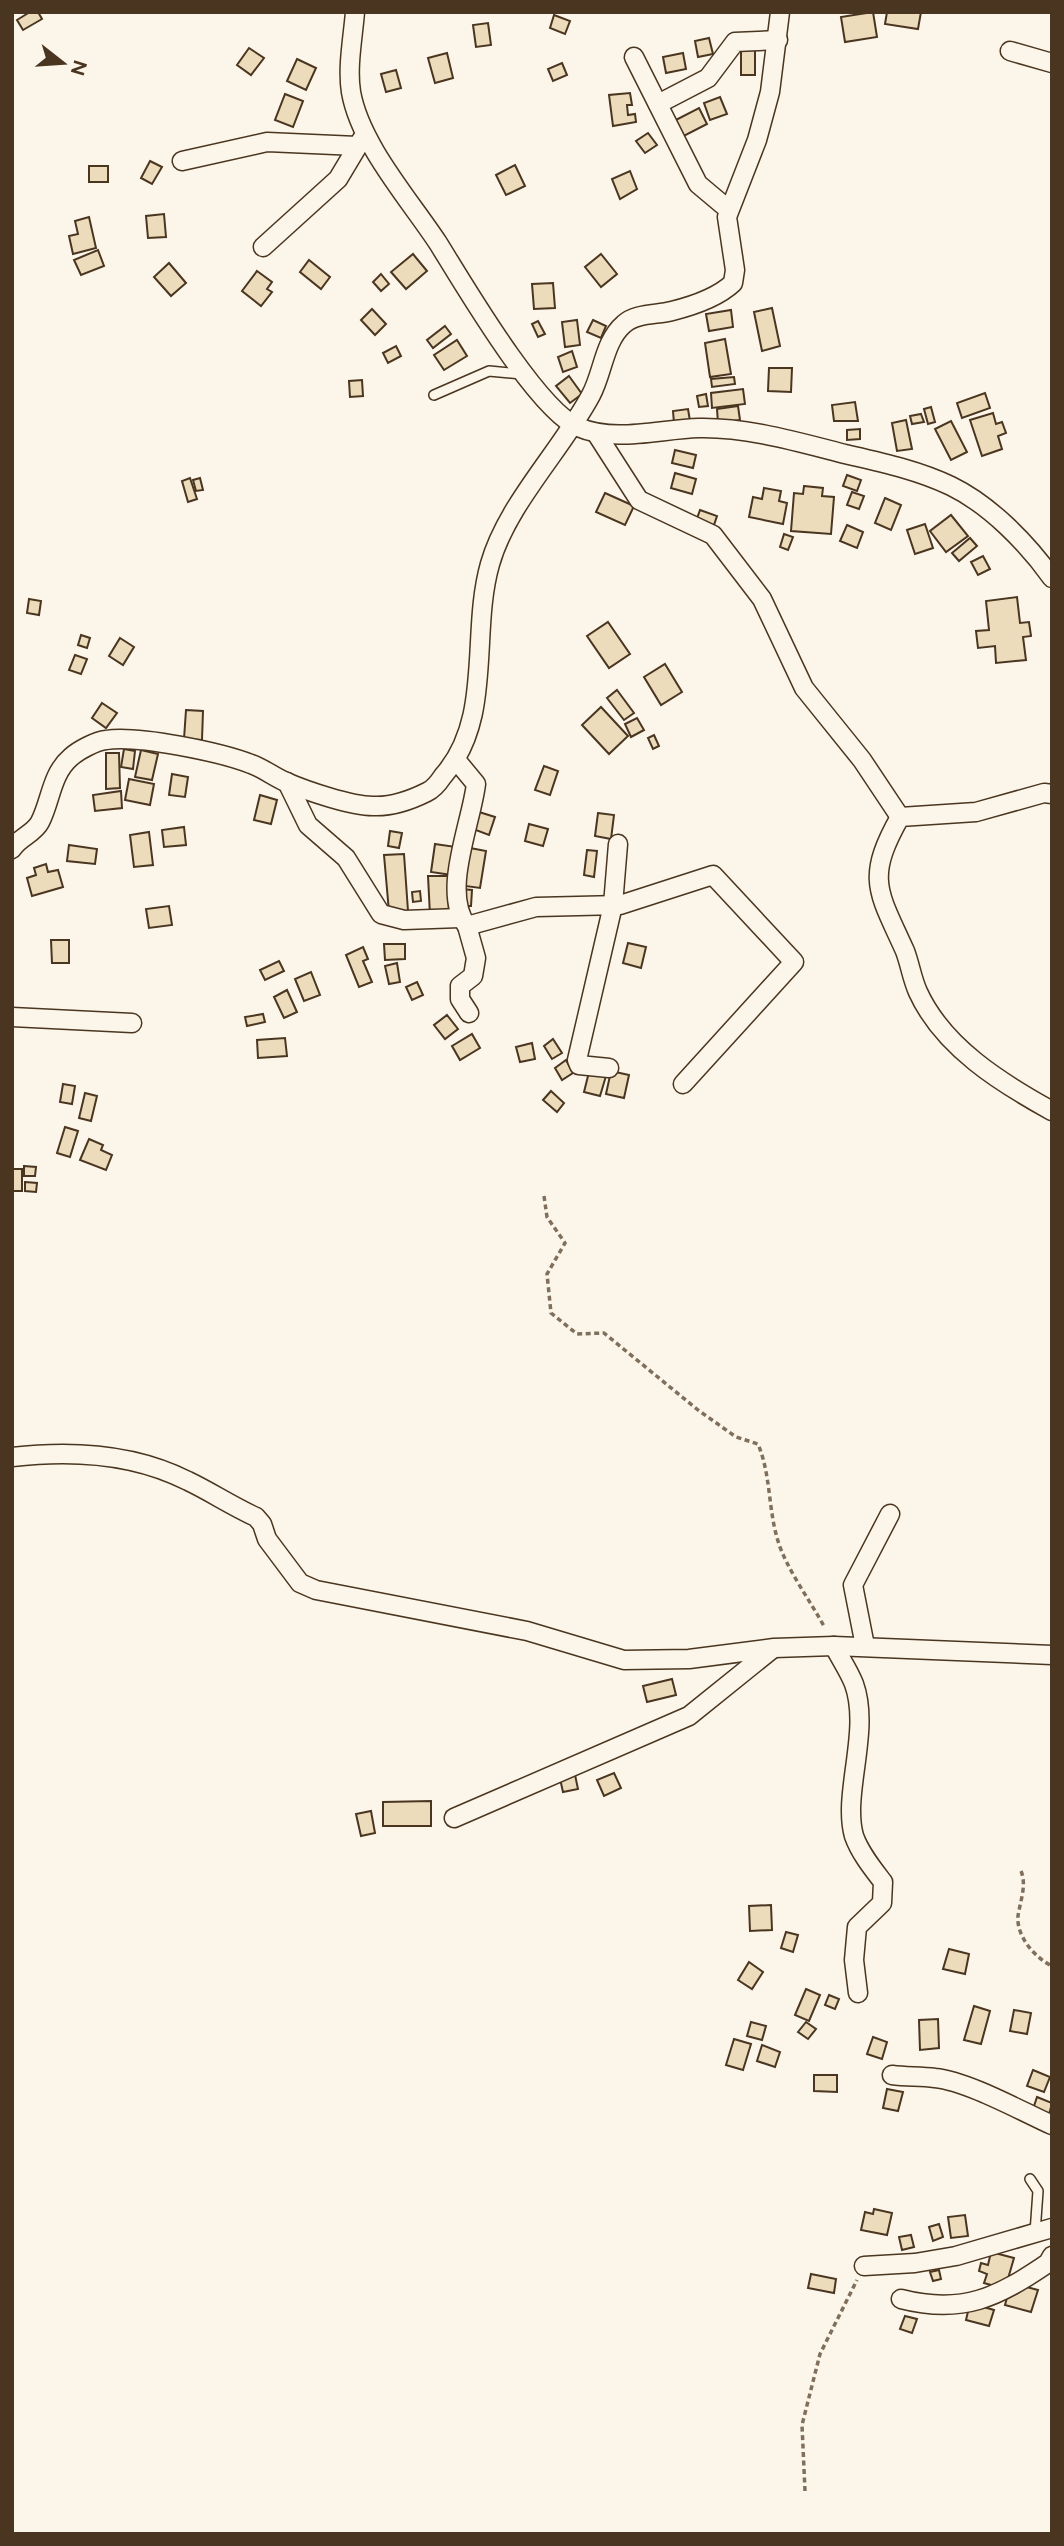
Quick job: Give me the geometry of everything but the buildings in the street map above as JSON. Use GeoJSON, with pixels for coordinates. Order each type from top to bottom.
{"type":"FeatureCollection","features":[{"type":"Feature","properties":{"kind":"street"},"geometry":{"type":"LineString","coordinates":[[355,12],[351,91],[361,140],[479,312],[548,402],[575,426],[596,433],[700,428],[744,432],[784,439],[913,471],[952,486],[986,509],[1025,545],[1052,579]]}},
{"type":"Feature","properties":{"kind":"street"},"geometry":{"type":"LineString","coordinates":[[12,849],[18,839],[36,828],[40,822],[49,790],[70,757],[104,740],[134,739],[232,758],[252,764],[287,782],[372,806],[400,803],[431,790],[457,761],[472,719],[478,689],[484,590],[498,540],[533,484],[575,426],[600,376],[610,342],[625,323],[681,308],[720,293],[733,283],[735,270],[726,225],[729,210],[757,140],[770,92],[780,12]]}},
{"type":"Feature","properties":{"kind":"street"},"geometry":{"type":"LineString","coordinates":[[658,104],[708,78],[735,42],[778,40]]}},
{"type":"Feature","properties":{"kind":"street"},"geometry":{"type":"LineString","coordinates":[[1010,51],[1052,63]]}},
{"type":"Feature","properties":{"kind":"street"},"geometry":{"type":"LineString","coordinates":[[634,57],[698,184],[729,210]]}},
{"type":"Feature","properties":{"kind":"street"},"geometry":{"type":"LineString","coordinates":[[182,161],[267,142],[361,140]]}},
{"type":"Feature","properties":{"kind":"street"},"geometry":{"type":"LineString","coordinates":[[263,247],[338,179],[361,140]]}},
{"type":"Feature","properties":{"kind":"street"},"geometry":{"type":"LineString","coordinates":[[596,433],[639,500],[713,534],[762,599],[804,688],[862,760],[900,817]]}},
{"type":"Feature","properties":{"kind":"street"},"geometry":{"type":"LineString","coordinates":[[457,761],[476,784],[454,897],[476,958],[473,976],[460,986],[460,999],[468,1013]]}},
{"type":"Feature","properties":{"kind":"street"},"geometry":{"type":"LineString","coordinates":[[287,782],[308,825],[346,858],[381,914],[404,920],[463,922],[536,907],[613,905],[713,876],[794,962],[683,1084]]}},
{"type":"Feature","properties":{"kind":"street"},"geometry":{"type":"LineString","coordinates":[[900,817],[976,812],[1044,793],[1052,794]]}},
{"type":"Feature","properties":{"kind":"street"},"geometry":{"type":"LineString","coordinates":[[900,817],[884,845],[877,881],[919,993],[952,1041],[998,1078],[1052,1111]]}},
{"type":"Feature","properties":{"kind":"street"},"geometry":{"type":"LineString","coordinates":[[609,1068],[579,1065],[577,1060],[613,905],[618,844]]}},
{"type":"Feature","properties":{"kind":"street"},"geometry":{"type":"LineString","coordinates":[[12,1017],[132,1023]]}},
{"type":"Feature","properties":{"kind":"street"},"geometry":{"type":"LineString","coordinates":[[12,1457],[55,1452],[118,1457],[187,1480],[256,1517],[262,1524],[267,1539],[300,1583],[316,1590],[527,1631],[624,1660],[689,1659],[774,1648],[834,1646],[1052,1655]]}},
{"type":"Feature","properties":{"kind":"street"},"geometry":{"type":"LineString","coordinates":[[865,1646],[853,1585],[890,1514]]}},
{"type":"Feature","properties":{"kind":"street"},"geometry":{"type":"LineString","coordinates":[[834,1646],[855,1686],[860,1745],[853,1786],[854,1835],[867,1861],[883,1882],[882,1903],[857,1927],[854,1960],[858,1993]]}},
{"type":"Feature","properties":{"kind":"street"},"geometry":{"type":"LineString","coordinates":[[454,1818],[689,1716],[774,1648]]}},
{"type":"Feature","properties":{"kind":"street"},"geometry":{"type":"LineString","coordinates":[[892,2075],[915,2079],[936,2078],[958,2084],[1052,2125]]}},
{"type":"Feature","properties":{"kind":"street"},"geometry":{"type":"LineString","coordinates":[[864,2266],[915,2263],[956,2256],[1043,2231]]}},
{"type":"Feature","properties":{"kind":"street"},"geometry":{"type":"LineString","coordinates":[[901,2299],[928,2306],[954,2306],[1007,2291],[1048,2263],[1052,2256]]}},
{"type":"Feature","properties":{"kind":"lane"},"geometry":{"type":"LineString","coordinates":[[434,395],[488,371],[527,374]]}},
{"type":"Feature","properties":{"kind":"lane"},"geometry":{"type":"LineString","coordinates":[[1030,2179],[1038,2191],[1043,2231]]}},
{"type":"Feature","properties":{"kind":"path"},"geometry":{"type":"LineString","coordinates":[[544,1196],[547,1217],[565,1243],[547,1274],[551,1313],[577,1334],[604,1333],[619,1342],[698,1410],[736,1437],[758,1444],[767,1465],[768,1489],[778,1543],[834,1646]]}},
{"type":"Feature","properties":{"kind":"path"},"geometry":{"type":"LineString","coordinates":[[1021,1871],[1025,1878],[1018,1921],[1028,1945],[1039,1960],[1052,1966]]}},
{"type":"Feature","properties":{"kind":"path"},"geometry":{"type":"LineString","coordinates":[[804,2491],[802,2425],[820,2354],[864,2266]]}}]}
